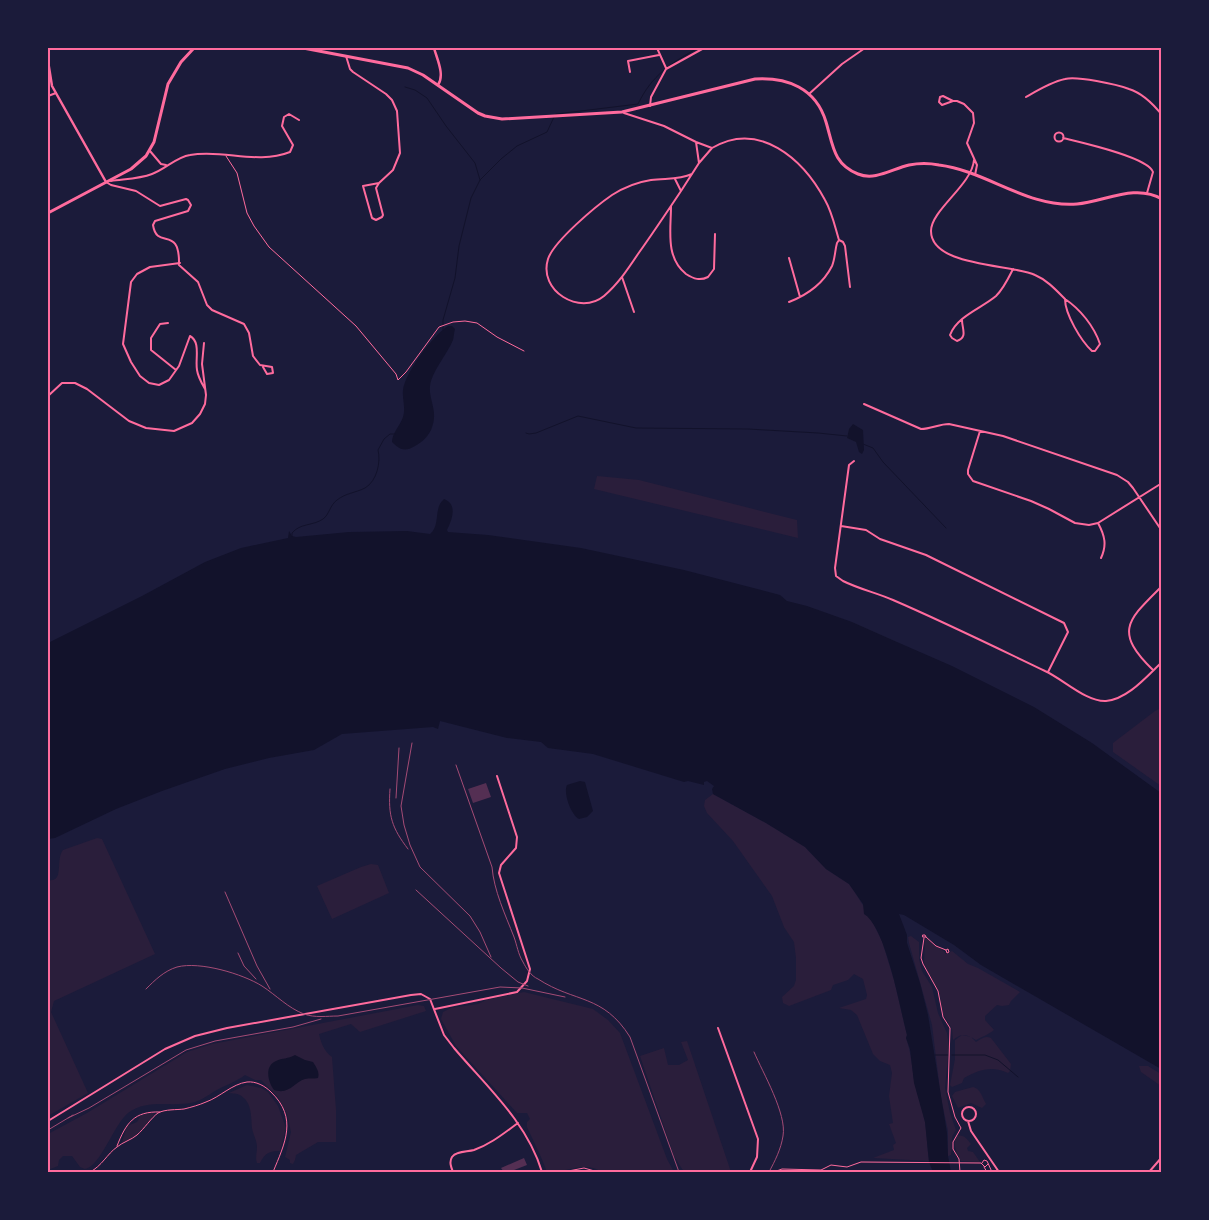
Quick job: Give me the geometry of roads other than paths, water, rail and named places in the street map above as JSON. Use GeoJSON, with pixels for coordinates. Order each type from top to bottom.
{"type":"FeatureCollection","features":[{"type":"Feature","properties":{"kind":"main road"},"geometry":{"type":"LineString","coordinates":[[48,212],[141,162],[154,142],[168,84],[181,62],[194,48]]}},
{"type":"Feature","properties":{"kind":"main road"},"geometry":{"type":"LineString","coordinates":[[303,48],[408,68],[438,85],[478,113],[502,119],[622,112],[755,79],[770,78],[782,80],[802,88],[809,94],[825,120],[837,158],[844,166],[855,173],[870,176],[881,175],[907,166],[926,164],[944,166],[970,173],[1031,198],[1055,203],[1077,204],[1101,201],[1126,193],[1147,193],[1162,199]]}},
{"type":"Feature","properties":{"kind":"street"},"geometry":{"type":"LineString","coordinates":[[434,48],[441,76],[441,81],[438,85]]}},
{"type":"Feature","properties":{"kind":"street"},"geometry":{"type":"LineString","coordinates":[[656,48],[666,69]]}},
{"type":"Feature","properties":{"kind":"street"},"geometry":{"type":"LineString","coordinates":[[650,106],[651,97],[666,69],[704,48]]}},
{"type":"Feature","properties":{"kind":"street"},"geometry":{"type":"LineString","coordinates":[[809,94],[842,64],[865,48]]}},
{"type":"Feature","properties":{"kind":"street"},"geometry":{"type":"LineString","coordinates":[[630,72],[628,60],[659,55]]}},
{"type":"Feature","properties":{"kind":"street"},"geometry":{"type":"LineString","coordinates":[[346,56],[352,72],[386,94],[392,100],[397,111],[400,153],[393,170],[379,182],[363,186],[372,218],[374,219],[380,218],[383,215],[377,191],[379,182]]}},
{"type":"Feature","properties":{"kind":"street"},"geometry":{"type":"LineString","coordinates":[[48,61],[52,86],[106,182],[136,191],[160,206],[188,200],[190,205],[188,211],[159,219],[153,224],[156,234],[161,238],[175,242],[178,246],[180,266],[198,282],[207,305],[212,310],[244,324],[249,333],[253,356],[262,367]]}},
{"type":"Feature","properties":{"kind":"street"},"geometry":{"type":"LineString","coordinates":[[1026,97],[1066,78],[1084,78],[1129,89],[1146,99],[1162,115]]}},
{"type":"Feature","properties":{"kind":"street"},"geometry":{"type":"LineString","coordinates":[[48,96],[56,93]]}},
{"type":"Feature","properties":{"kind":"street"},"geometry":{"type":"LineString","coordinates":[[953,101],[942,106],[939,102],[940,97],[943,96],[964,104],[973,113],[974,123],[967,142],[977,167],[975,175]]}},
{"type":"Feature","properties":{"kind":"street"},"geometry":{"type":"LineString","coordinates":[[622,112],[664,126],[712,148]]}},
{"type":"Feature","properties":{"kind":"street"},"geometry":{"type":"LineString","coordinates":[[106,182],[154,173],[189,155],[215,154],[269,158],[290,152],[293,145],[284,131],[282,122],[284,117],[289,114],[299,120]]}},
{"type":"Feature","properties":{"kind":"street"},"geometry":{"type":"LineString","coordinates":[[692,174],[683,178],[649,181],[614,194],[555,247],[547,264],[548,274],[555,290],[564,298],[576,303],[597,300],[604,296],[622,277],[671,206],[681,191],[692,174],[699,163],[712,148],[728,139],[746,138],[772,144],[785,152],[796,161],[824,198],[839,240],[845,246],[850,287]]}},
{"type":"Feature","properties":{"kind":"street"},"geometry":{"type":"LineString","coordinates":[[1063,138],[1103,148],[1148,164],[1153,172],[1147,193]]}},
{"type":"Feature","properties":{"kind":"street"},"geometry":{"type":"LineString","coordinates":[[696,142],[699,163]]}},
{"type":"Feature","properties":{"kind":"street"},"geometry":{"type":"LineString","coordinates":[[150,150],[161,164],[168,165]]}},
{"type":"Feature","properties":{"kind":"street"},"geometry":{"type":"LineString","coordinates":[[974,160],[970,173],[931,224],[931,237],[939,249],[955,257],[977,264],[1034,274],[1050,284],[1065,299],[1088,322],[1098,337],[1100,344],[1095,351],[1092,351],[1081,338],[1065,304],[1065,299]]}},
{"type":"Feature","properties":{"kind":"street"},"geometry":{"type":"LineString","coordinates":[[674,179],[681,191]]}},
{"type":"Feature","properties":{"kind":"street"},"geometry":{"type":"LineString","coordinates":[[671,206],[672,254],[682,270],[698,280],[708,277],[714,269],[715,234]]}},
{"type":"Feature","properties":{"kind":"street"},"geometry":{"type":"LineString","coordinates":[[789,302],[801,298],[818,286],[832,267],[839,240]]}},
{"type":"Feature","properties":{"kind":"street"},"geometry":{"type":"LineString","coordinates":[[789,258],[801,298]]}},
{"type":"Feature","properties":{"kind":"street"},"geometry":{"type":"LineString","coordinates":[[180,263],[150,267],[137,274],[131,282],[124,344],[131,362],[140,376],[149,383],[159,385],[168,380],[179,366],[190,336],[196,344],[197,371],[205,388]]}},
{"type":"Feature","properties":{"kind":"street"},"geometry":{"type":"LineString","coordinates":[[962,320],[964,333],[963,337],[957,341],[952,338],[951,332],[962,320],[970,312],[994,298],[1000,292],[1014,269]]}},
{"type":"Feature","properties":{"kind":"street"},"geometry":{"type":"LineString","coordinates":[[622,277],[634,312]]}},
{"type":"Feature","properties":{"kind":"street"},"geometry":{"type":"LineString","coordinates":[[168,323],[160,324],[151,338],[151,350],[176,370]]}},
{"type":"Feature","properties":{"kind":"street"},"geometry":{"type":"LineString","coordinates":[[48,396],[62,383],[75,383],[87,389],[130,421],[146,428],[174,431],[192,422],[200,414],[205,404],[202,364],[204,343]]}},
{"type":"Feature","properties":{"kind":"street"},"geometry":{"type":"LineString","coordinates":[[864,404],[921,429],[949,424],[1003,436],[1117,475],[1128,482],[1162,531]]}},
{"type":"Feature","properties":{"kind":"street"},"geometry":{"type":"LineString","coordinates":[[980,431],[968,470],[968,474],[973,481],[1037,503],[1075,523],[1089,525],[1098,523],[1162,483]]}},
{"type":"Feature","properties":{"kind":"street"},"geometry":{"type":"LineString","coordinates":[[854,461],[850,465],[834,572],[843,582],[890,599],[1048,672],[1098,701],[1112,700],[1126,694],[1162,662]]}},
{"type":"Feature","properties":{"kind":"street"},"geometry":{"type":"LineString","coordinates":[[1098,523],[1105,540],[1101,558]]}},
{"type":"Feature","properties":{"kind":"street"},"geometry":{"type":"LineString","coordinates":[[840,526],[866,530],[880,538],[926,555],[1064,623],[1068,632],[1048,672]]}},
{"type":"Feature","properties":{"kind":"street"},"geometry":{"type":"LineString","coordinates":[[1153,670],[1130,642],[1128,627],[1134,614],[1162,586]]}},
{"type":"Feature","properties":{"kind":"street"},"geometry":{"type":"LineString","coordinates":[[434,1010],[517,992],[527,981],[530,969],[499,873],[501,865],[516,848],[517,837],[497,776]]}},
{"type":"Feature","properties":{"kind":"street"},"geometry":{"type":"LineString","coordinates":[[48,1121],[165,1049],[206,1032],[412,994],[421,994],[427,997],[444,1036],[518,1123],[538,1160],[542,1172]]}},
{"type":"Feature","properties":{"kind":"street"},"geometry":{"type":"LineString","coordinates":[[718,1028],[758,1140],[757,1157],[750,1172]]}},
{"type":"Feature","properties":{"kind":"street"},"geometry":{"type":"LineString","coordinates":[[968,1121],[972,1121],[976,1116],[976,1111],[970,1107],[964,1110],[962,1114],[964,1119],[968,1121],[971,1131],[999,1172]]}},
{"type":"Feature","properties":{"kind":"street"},"geometry":{"type":"LineString","coordinates":[[453,1172],[450,1164],[451,1158],[456,1153],[473,1150],[490,1143],[518,1123]]}},
{"type":"Feature","properties":{"kind":"street"},"geometry":{"type":"LineString","coordinates":[[1149,1172],[1162,1157]]}},
{"type":"Feature","properties":{"kind":"lane"},"geometry":{"type":"LineString","coordinates":[[225,155],[237,172],[247,212],[264,242],[278,257],[356,326],[396,374],[398,380],[439,327],[453,322],[465,321],[476,323],[497,337],[524,351]]}},
{"type":"Feature","properties":{"kind":"waterway"},"geometry":{"type":"LineString","coordinates":[[556,114],[638,104],[656,77],[679,59],[698,48]]}},
{"type":"Feature","properties":{"kind":"waterway"},"geometry":{"type":"LineString","coordinates":[[405,87],[415,90],[427,98],[475,163],[480,180]]}},
{"type":"Feature","properties":{"kind":"waterway"},"geometry":{"type":"LineString","coordinates":[[443,330],[443,320],[455,278],[459,246],[471,198],[480,180],[517,146],[547,132],[554,117]]}},
{"type":"Feature","properties":{"kind":"waterway"},"geometry":{"type":"LineString","coordinates":[[526,433],[536,433],[578,416],[636,428],[748,429],[847,436]]}},
{"type":"Feature","properties":{"kind":"waterway"},"geometry":{"type":"LineString","coordinates":[[292,536],[295,530],[323,519],[340,498],[369,485],[377,471],[378,450],[384,439],[390,434],[395,434]]}},
{"type":"Feature","properties":{"kind":"waterway"},"geometry":{"type":"LineString","coordinates":[[863,444],[873,448],[883,462],[946,528]]}},
{"type":"Feature","properties":{"kind":"waterway"},"geometry":{"type":"LineString","coordinates":[[935,1055],[948,1055]]}},
{"type":"Feature","properties":{"kind":"waterway"},"geometry":{"type":"LineString","coordinates":[[952,1055],[985,1055],[998,1060],[1018,1077]]}},
{"type":"Feature","properties":{"kind":"railway"},"geometry":{"type":"LineString","coordinates":[[412,743],[401,806],[410,845],[420,867],[470,916],[480,932],[491,957]]}},
{"type":"Feature","properties":{"kind":"railway"},"geometry":{"type":"LineString","coordinates":[[396,798],[399,748]]}},
{"type":"Feature","properties":{"kind":"railway"},"geometry":{"type":"LineString","coordinates":[[456,765],[492,867],[500,902],[524,964],[535,978],[551,987],[599,1006],[620,1023],[630,1037],[679,1172]]}},
{"type":"Feature","properties":{"kind":"railway"},"geometry":{"type":"LineString","coordinates":[[390,789],[392,821],[398,835],[408,849]]}},
{"type":"Feature","properties":{"kind":"railway"},"geometry":{"type":"LineString","coordinates":[[416,890],[501,968],[518,982],[528,986]]}},
{"type":"Feature","properties":{"kind":"railway"},"geometry":{"type":"LineString","coordinates":[[225,892],[257,966],[270,989]]}},
{"type":"Feature","properties":{"kind":"railway"},"geometry":{"type":"LineString","coordinates":[[238,953],[244,966],[256,979]]}},
{"type":"Feature","properties":{"kind":"railway"},"geometry":{"type":"LineString","coordinates":[[146,989],[160,976],[172,969],[197,966],[233,973],[254,981],[287,1005],[308,1015],[317,1016],[338,1016],[500,987],[522,988],[565,997]]}},
{"type":"Feature","properties":{"kind":"railway"},"geometry":{"type":"LineString","coordinates":[[68,1118],[89,1108],[186,1050],[215,1041],[293,1027],[321,1019]]}},
{"type":"Feature","properties":{"kind":"railway"},"geometry":{"type":"LineString","coordinates":[[754,1052],[778,1105],[783,1127],[781,1146],[769,1172]]}},
{"type":"Feature","properties":{"kind":"railway"},"geometry":{"type":"LineString","coordinates":[[48,1130],[73,1115]]}}]}
